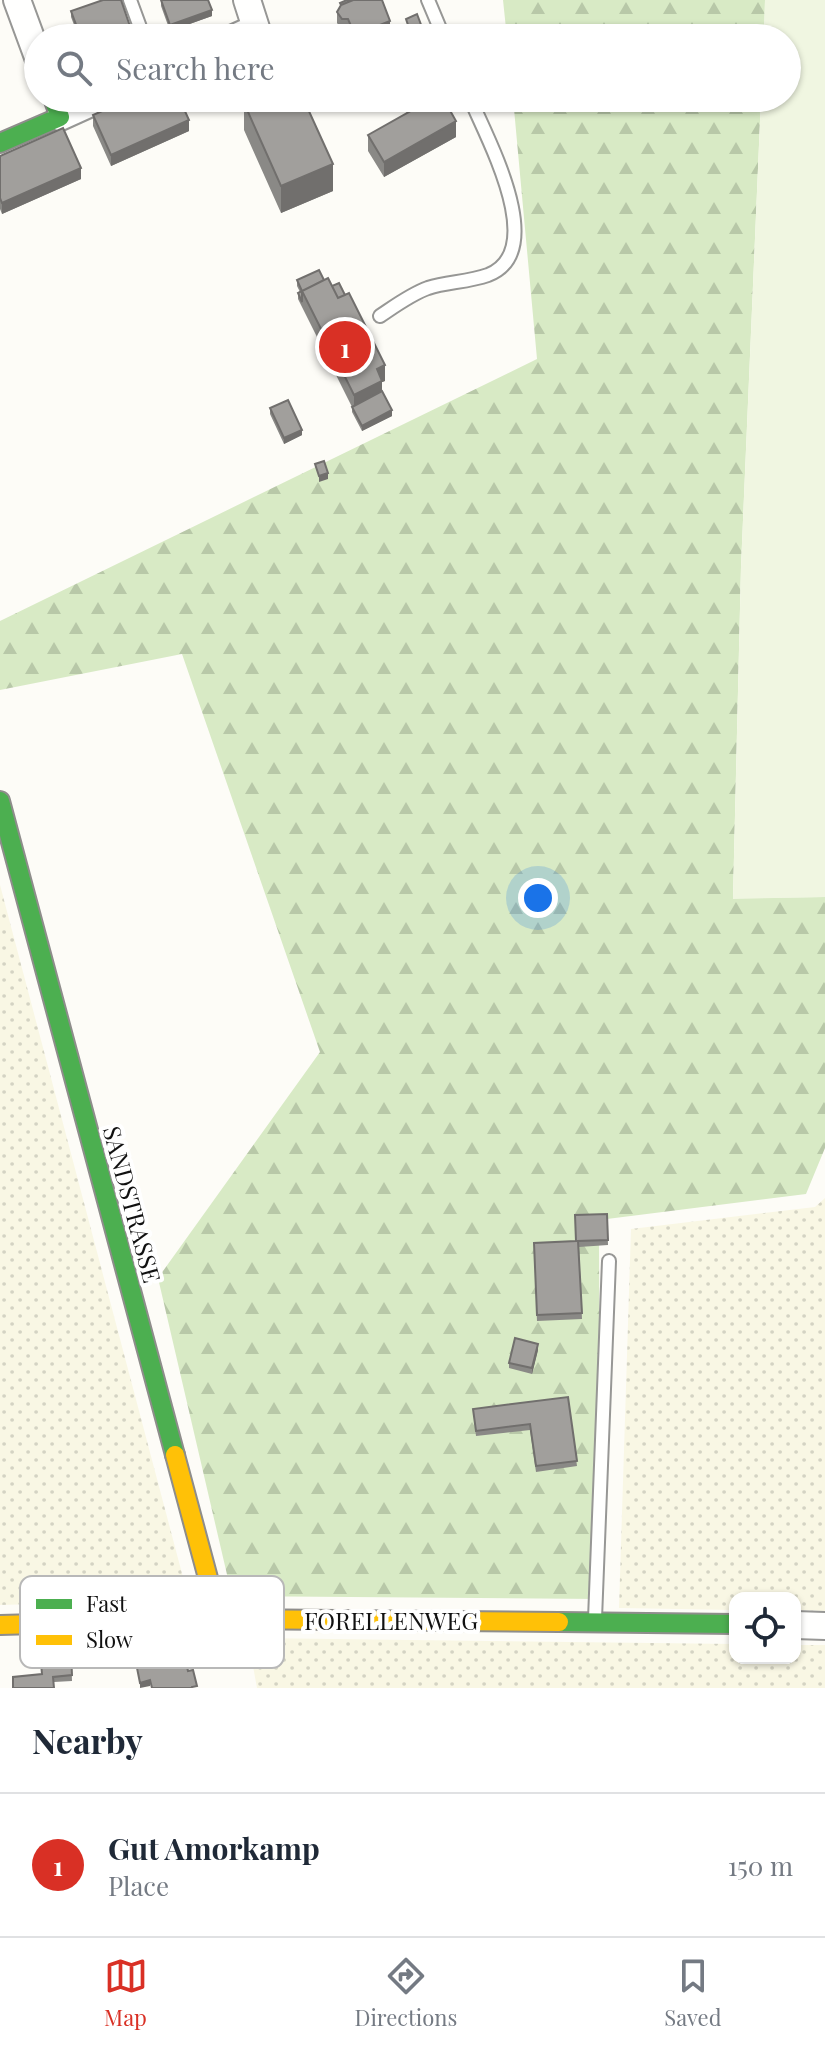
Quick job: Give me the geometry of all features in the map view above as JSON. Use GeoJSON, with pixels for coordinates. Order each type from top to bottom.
{"type":"FeatureCollection","features":[{"type":"Feature","properties":{"kind":"street"},"geometry":{"type":"LineString","coordinates":[[17,0],[26,24]]}},
{"type":"Feature","properties":{"kind":"street"},"geometry":{"type":"LineString","coordinates":[[247,0],[251,24]]}},
{"type":"Feature","properties":{"kind":"street"},"geometry":{"type":"LineString","coordinates":[[0,143],[50,112]]}},
{"type":"Feature","properties":{"kind":"street","name":"SANDSTRASSE"},"geometry":{"type":"LineString","coordinates":[[0,801],[207,1576]]}},
{"type":"Feature","properties":{"kind":"street","name":"FORELLENWEG"},"geometry":{"type":"LineString","coordinates":[[284,1620],[729,1624]]}},
{"type":"Feature","properties":{"kind":"street","name":"FORELLENWEG"},"geometry":{"type":"LineString","coordinates":[[0,1625],[20,1624]]}},
{"type":"Feature","properties":{"kind":"street"},"geometry":{"type":"LineString","coordinates":[[801,1625],[825,1626]]}},
{"type":"Feature","properties":{"kind":"lane"},"geometry":{"type":"LineString","coordinates":[[130,0],[139,24]]}},
{"type":"Feature","properties":{"kind":"lane"},"geometry":{"type":"LineString","coordinates":[[428,0],[438,24]]}},
{"type":"Feature","properties":{"kind":"lane"},"geometry":{"type":"LineString","coordinates":[[380,316],[429,288],[492,273],[510,254],[516,230],[508,188],[476,112]]}},
{"type":"Feature","properties":{"kind":"lane"},"geometry":{"type":"LineString","coordinates":[[595,1622],[609,1261]]}},
{"type":"Feature","properties":{"kind":"shaded area"},"geometry":{"type":"Polygon","coordinates":[[[0,885],[183,1576],[20,1576],[20,1604],[0,1605],[0,885]]]}},
{"type":"Feature","properties":{"kind":"shaded area"},"geometry":{"type":"Polygon","coordinates":[[[825,1198],[825,1611],[801,1610],[801,1592],[729,1592],[729,1610],[619,1608],[631,1229],[815,1207],[825,1198]]]}},
{"type":"Feature","properties":{"kind":"shaded area"},"geometry":{"type":"Polygon","coordinates":[[[284,1638],[729,1644],[729,1664],[801,1664],[801,1645],[825,1645],[825,1688],[257,1688],[253,1668],[284,1668],[284,1638]]]}},
{"type":"Feature","properties":{"kind":"green space"},"geometry":{"type":"Polygon","coordinates":[[[503,0],[765,0],[764,24],[506,24],[503,0]]]}},
{"type":"Feature","properties":{"kind":"green space"},"geometry":{"type":"Polygon","coordinates":[[[765,0],[825,0],[825,897],[733,899],[741,567],[760,112],[801,112],[801,24],[764,24],[765,0]]]}},
{"type":"Feature","properties":{"kind":"green space"},"geometry":{"type":"Polygon","coordinates":[[[514,112],[760,112],[741,567],[733,898],[825,897],[825,1148],[806,1194],[599,1220],[600,1599],[284,1596],[284,1576],[227,1576],[158,1278],[320,1052],[182,654],[0,690],[0,621],[537,359],[514,112]]]}},
{"type":"Feature","properties":{"kind":"building"},"geometry":{"type":"Polygon","coordinates":[[[103,0],[121,0],[129,24],[76,24],[71,11],[103,0]]]}},
{"type":"Feature","properties":{"kind":"building"},"geometry":{"type":"Polygon","coordinates":[[[161,0],[208,0],[212,10],[170,24],[161,0]]]}},
{"type":"Feature","properties":{"kind":"building"},"geometry":{"type":"Polygon","coordinates":[[[353,0],[382,0],[390,21],[382,24],[350,24],[337,12],[341,5],[353,0]]]}},
{"type":"Feature","properties":{"kind":"building"},"geometry":{"type":"Polygon","coordinates":[[[417,14],[421,24],[408,24],[406,19],[417,14]]]}},
{"type":"Feature","properties":{"kind":"building"},"geometry":{"type":"Polygon","coordinates":[[[100,112],[185,112],[189,120],[111,155],[93,115],[100,112]]]}},
{"type":"Feature","properties":{"kind":"building"},"geometry":{"type":"Polygon","coordinates":[[[248,112],[309,112],[333,164],[281,186],[248,112]]]}},
{"type":"Feature","properties":{"kind":"building"},"geometry":{"type":"Polygon","coordinates":[[[409,112],[451,112],[456,121],[384,162],[368,135],[409,112]]]}},
{"type":"Feature","properties":{"kind":"building"},"geometry":{"type":"Polygon","coordinates":[[[63,128],[81,168],[2,203],[0,156],[63,128]]]}},
{"type":"Feature","properties":{"kind":"building"},"geometry":{"type":"Polygon","coordinates":[[[319,270],[324,280],[302,291],[297,280],[319,270]]]}},
{"type":"Feature","properties":{"kind":"building"},"geometry":{"type":"Polygon","coordinates":[[[328,278],[338,298],[349,293],[385,365],[377,369],[382,381],[354,395],[302,291],[328,278]]]}},
{"type":"Feature","properties":{"kind":"building"},"geometry":{"type":"Polygon","coordinates":[[[339,283],[345,295],[338,298],[332,286],[339,283]]]}},
{"type":"Feature","properties":{"kind":"building"},"geometry":{"type":"Polygon","coordinates":[[[382,391],[392,410],[362,426],[352,407],[382,391]]]}},
{"type":"Feature","properties":{"kind":"building"},"geometry":{"type":"Polygon","coordinates":[[[288,400],[302,430],[284,438],[270,408],[288,400]]]}},
{"type":"Feature","properties":{"kind":"building"},"geometry":{"type":"Polygon","coordinates":[[[324,461],[328,473],[319,476],[315,464],[324,461]]]}},
{"type":"Feature","properties":{"kind":"building"},"geometry":{"type":"Polygon","coordinates":[[[607,1214],[608,1240],[578,1241],[582,1313],[537,1315],[534,1243],[576,1241],[575,1215],[607,1214]]]}},
{"type":"Feature","properties":{"kind":"building"},"geometry":{"type":"Polygon","coordinates":[[[515,1338],[538,1344],[532,1368],[509,1363],[515,1338]]]}},
{"type":"Feature","properties":{"kind":"building"},"geometry":{"type":"Polygon","coordinates":[[[568,1397],[577,1461],[536,1466],[530,1424],[476,1431],[473,1409],[568,1397]]]}},
{"type":"Feature","properties":{"kind":"building"},"geometry":{"type":"Polygon","coordinates":[[[41,1668],[72,1668],[72,1675],[53,1677],[54,1688],[13,1688],[13,1677],[42,1674],[41,1668]]]}},
{"type":"Feature","properties":{"kind":"building"},"geometry":{"type":"Polygon","coordinates":[[[137,1668],[187,1668],[188,1671],[193,1670],[197,1686],[152,1688],[150,1680],[140,1683],[137,1668]]]}},
{"type":"Feature","properties":{"kind":"traffic: fast"},"geometry":{"type":"LineString","coordinates":[[0,143],[60,117],[58,112]]}},
{"type":"Feature","properties":{"kind":"traffic: fast"},"geometry":{"type":"LineString","coordinates":[[0,801],[175,1455]]}},
{"type":"Feature","properties":{"kind":"traffic: fast"},"geometry":{"type":"LineString","coordinates":[[559,1622],[729,1624]]}},
{"type":"Feature","properties":{"kind":"traffic: slow"},"geometry":{"type":"LineString","coordinates":[[175,1455],[207,1576]]}},
{"type":"Feature","properties":{"kind":"traffic: slow"},"geometry":{"type":"LineString","coordinates":[[284,1620],[559,1622]]}},
{"type":"Feature","properties":{"kind":"traffic: slow"},"geometry":{"type":"LineString","coordinates":[[0,1625],[20,1624]]}},
{"type":"Feature","properties":{"kind":"place","name":"Gut Amorkamp"},"geometry":{"type":"Point","coordinates":[345,347]}}]}
